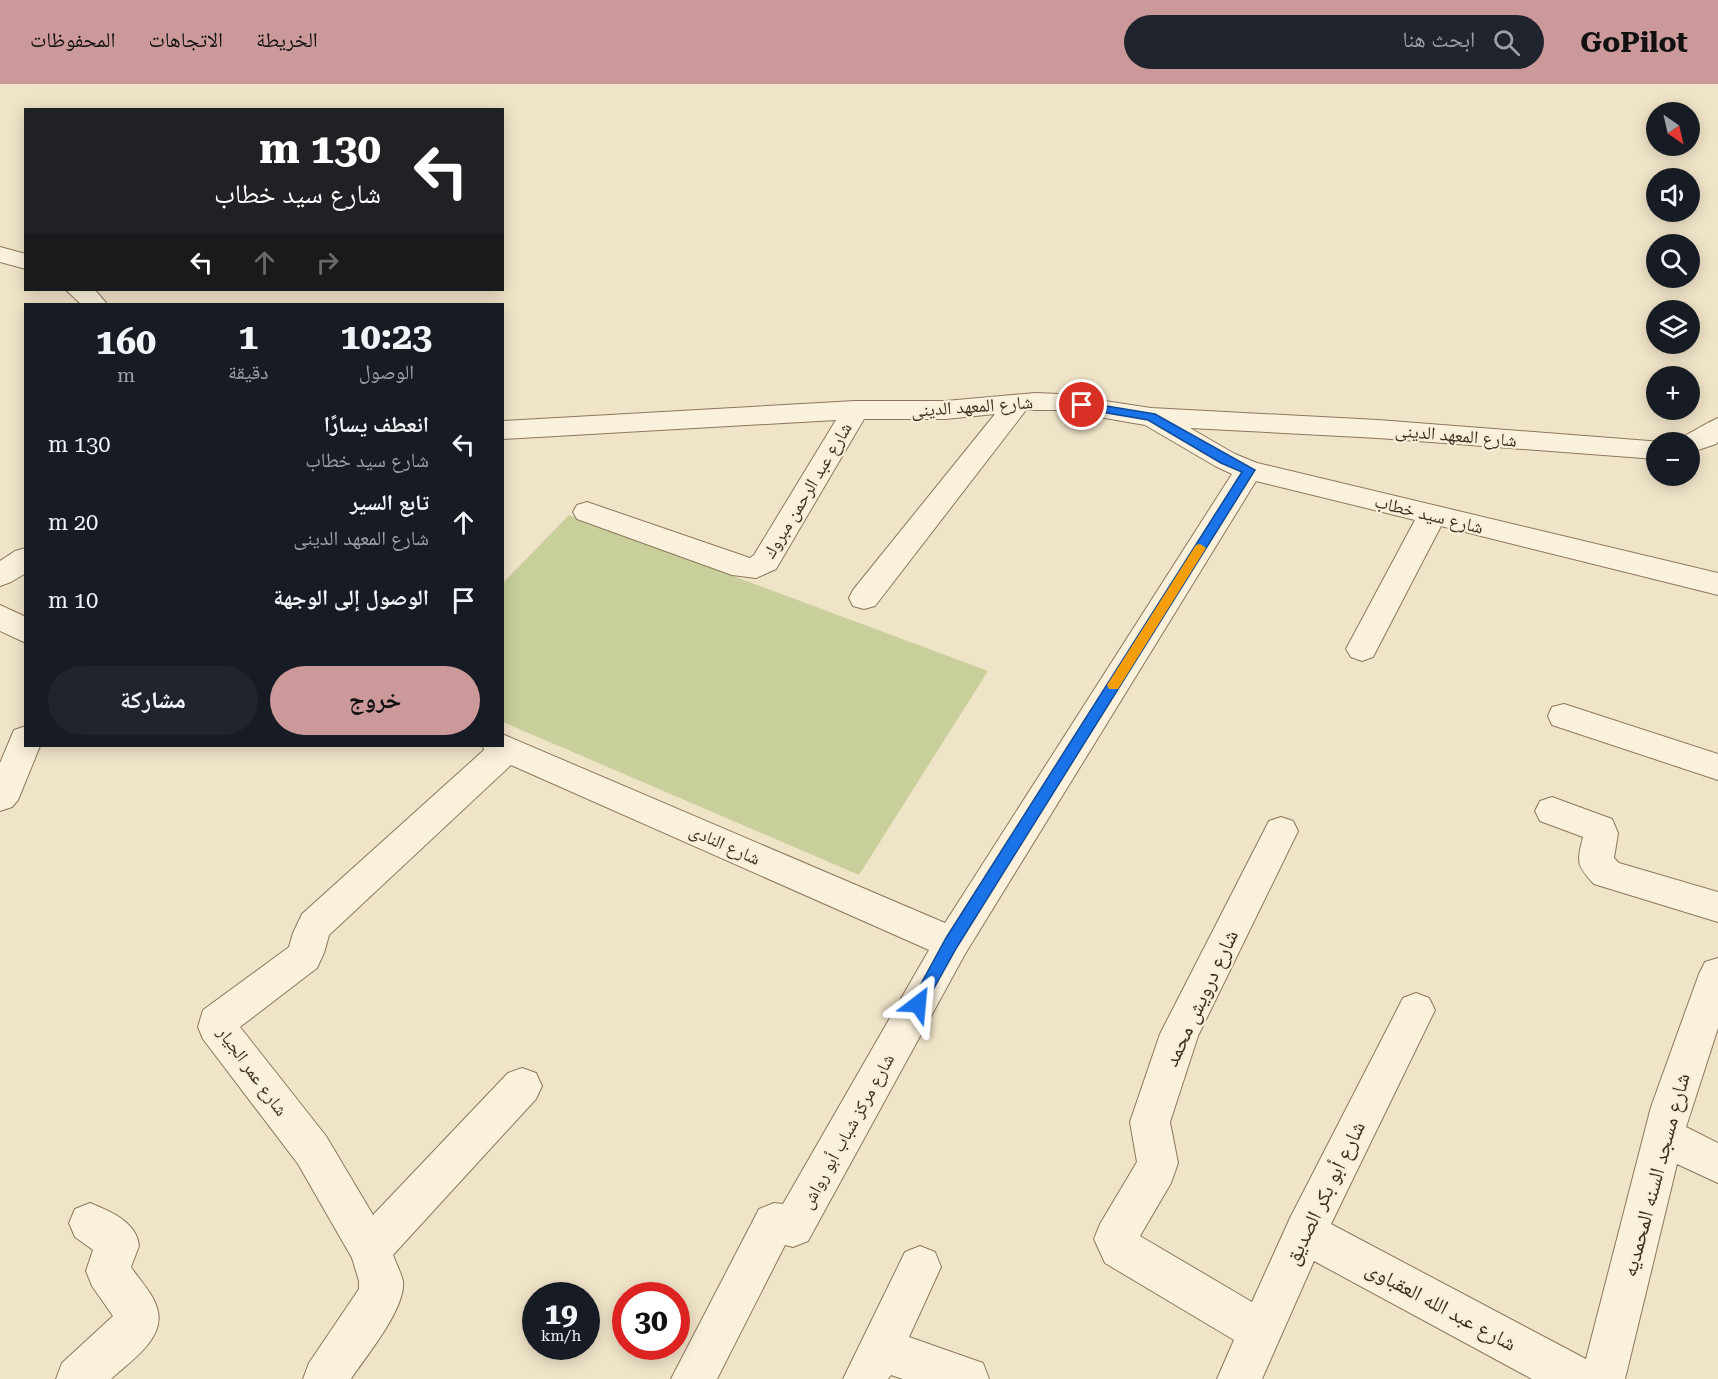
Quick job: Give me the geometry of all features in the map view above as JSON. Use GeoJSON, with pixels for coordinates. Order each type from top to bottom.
{"type":"FeatureCollection","features":[{"type":"Feature","properties":{"kind":"street"},"geometry":{"type":"LineString","coordinates":[[0,254],[24,261]]}},
{"type":"Feature","properties":{"kind":"street"},"geometry":{"type":"LineString","coordinates":[[80,291],[93,303]]}},
{"type":"Feature","properties":{"kind":"street","name":"شارع المعهد الدينى"},"geometry":{"type":"LineString","coordinates":[[504,430],[855,410],[945,410],[1018,403],[1059,402],[1151,417],[1378,429],[1646,449]]}},
{"type":"Feature","properties":{"kind":"street"},"geometry":{"type":"LineString","coordinates":[[864,598],[1018,403]]}},
{"type":"Feature","properties":{"kind":"street","name":"شارع عبد الرحمن مبروك"},"geometry":{"type":"LineString","coordinates":[[587,512],[743,568],[756,568],[765,562],[855,410]]}},
{"type":"Feature","properties":{"kind":"street","name":"شارع سيد خطاب"},"geometry":{"type":"LineString","coordinates":[[1151,417],[1225,460],[1249,470],[1718,584]]}},
{"type":"Feature","properties":{"kind":"street"},"geometry":{"type":"LineString","coordinates":[[1700,440],[1706,438],[1718,427]]}},
{"type":"Feature","properties":{"kind":"street","name":"شارع مركز شباب أبو رواش"},"geometry":{"type":"LineString","coordinates":[[693,1379],[774,1223],[793,1226],[952,943],[1249,470]]}},
{"type":"Feature","properties":{"kind":"street"},"geometry":{"type":"LineString","coordinates":[[1362,650],[1432,515]]}},
{"type":"Feature","properties":{"kind":"street"},"geometry":{"type":"LineString","coordinates":[[0,575],[24,559]]}},
{"type":"Feature","properties":{"kind":"street"},"geometry":{"type":"LineString","coordinates":[[0,616],[24,631]]}},
{"type":"Feature","properties":{"kind":"street"},"geometry":{"type":"LineString","coordinates":[[1564,716],[1718,767]]}},
{"type":"Feature","properties":{"kind":"street"},"geometry":{"type":"LineString","coordinates":[[0,797],[6,790],[24,743]]}},
{"type":"Feature","properties":{"kind":"street","name":"شارع النادى"},"geometry":{"type":"LineString","coordinates":[[503,747],[952,943]]}},
{"type":"Feature","properties":{"kind":"street","name":"شارع عمر الجيار"},"geometry":{"type":"LineString","coordinates":[[325,1379],[380,1296],[381,1281],[370,1249],[312,1150],[227,1041],[217,1027],[217,1022],[304,957],[308,949],[309,936],[315,925],[503,747]]}},
{"type":"Feature","properties":{"kind":"street"},"geometry":{"type":"LineString","coordinates":[[1552,811],[1600,830],[1595,862],[1606,874],[1718,907]]}},
{"type":"Feature","properties":{"kind":"street","name":"شارع درويش محمد"},"geometry":{"type":"LineString","coordinates":[[1261,1332],[1120,1248],[1115,1239],[1158,1164],[1150,1122],[1179,1034],[1281,831]]}},
{"type":"Feature","properties":{"kind":"street","name":"شارع مسجد السنه المحمديه"},"geometry":{"type":"LineString","coordinates":[[1603,1379],[1671,1107],[1718,974]]}},
{"type":"Feature","properties":{"kind":"street","name":"شارع أبو بكر الصديق"},"geometry":{"type":"LineString","coordinates":[[1239,1379],[1305,1233],[1416,1010]]}},
{"type":"Feature","properties":{"kind":"street"},"geometry":{"type":"LineString","coordinates":[[370,1249],[522,1086]]}},
{"type":"Feature","properties":{"kind":"street"},"geometry":{"type":"LineString","coordinates":[[1664,1136],[1718,1164]]}},
{"type":"Feature","properties":{"kind":"street"},"geometry":{"type":"LineString","coordinates":[[78,1379],[131,1330],[137,1317],[106,1271],[118,1250],[118,1242],[90,1223]]}},
{"type":"Feature","properties":{"kind":"street","name":"شارع عبد الله العقباوى"},"geometry":{"type":"LineString","coordinates":[[1305,1233],[1577,1379]]}},
{"type":"Feature","properties":{"kind":"street"},"geometry":{"type":"LineString","coordinates":[[920,1267],[872,1364],[967,1379]]}},
{"type":"Feature","properties":{"kind":"green space"},"geometry":{"type":"Polygon","coordinates":[[[569,515],[988,671],[859,875],[504,722],[504,582],[569,515]]]}},
{"type":"Feature","properties":{"kind":"slow traffic"},"geometry":{"type":"LineString","coordinates":[[1114,685],[1200,548]]}},
{"type":"Feature","properties":{"kind":"route"},"geometry":{"type":"LineString","coordinates":[[918,1004],[952,943],[1249,470],[1225,460],[1151,417],[1082,405]]}}]}
